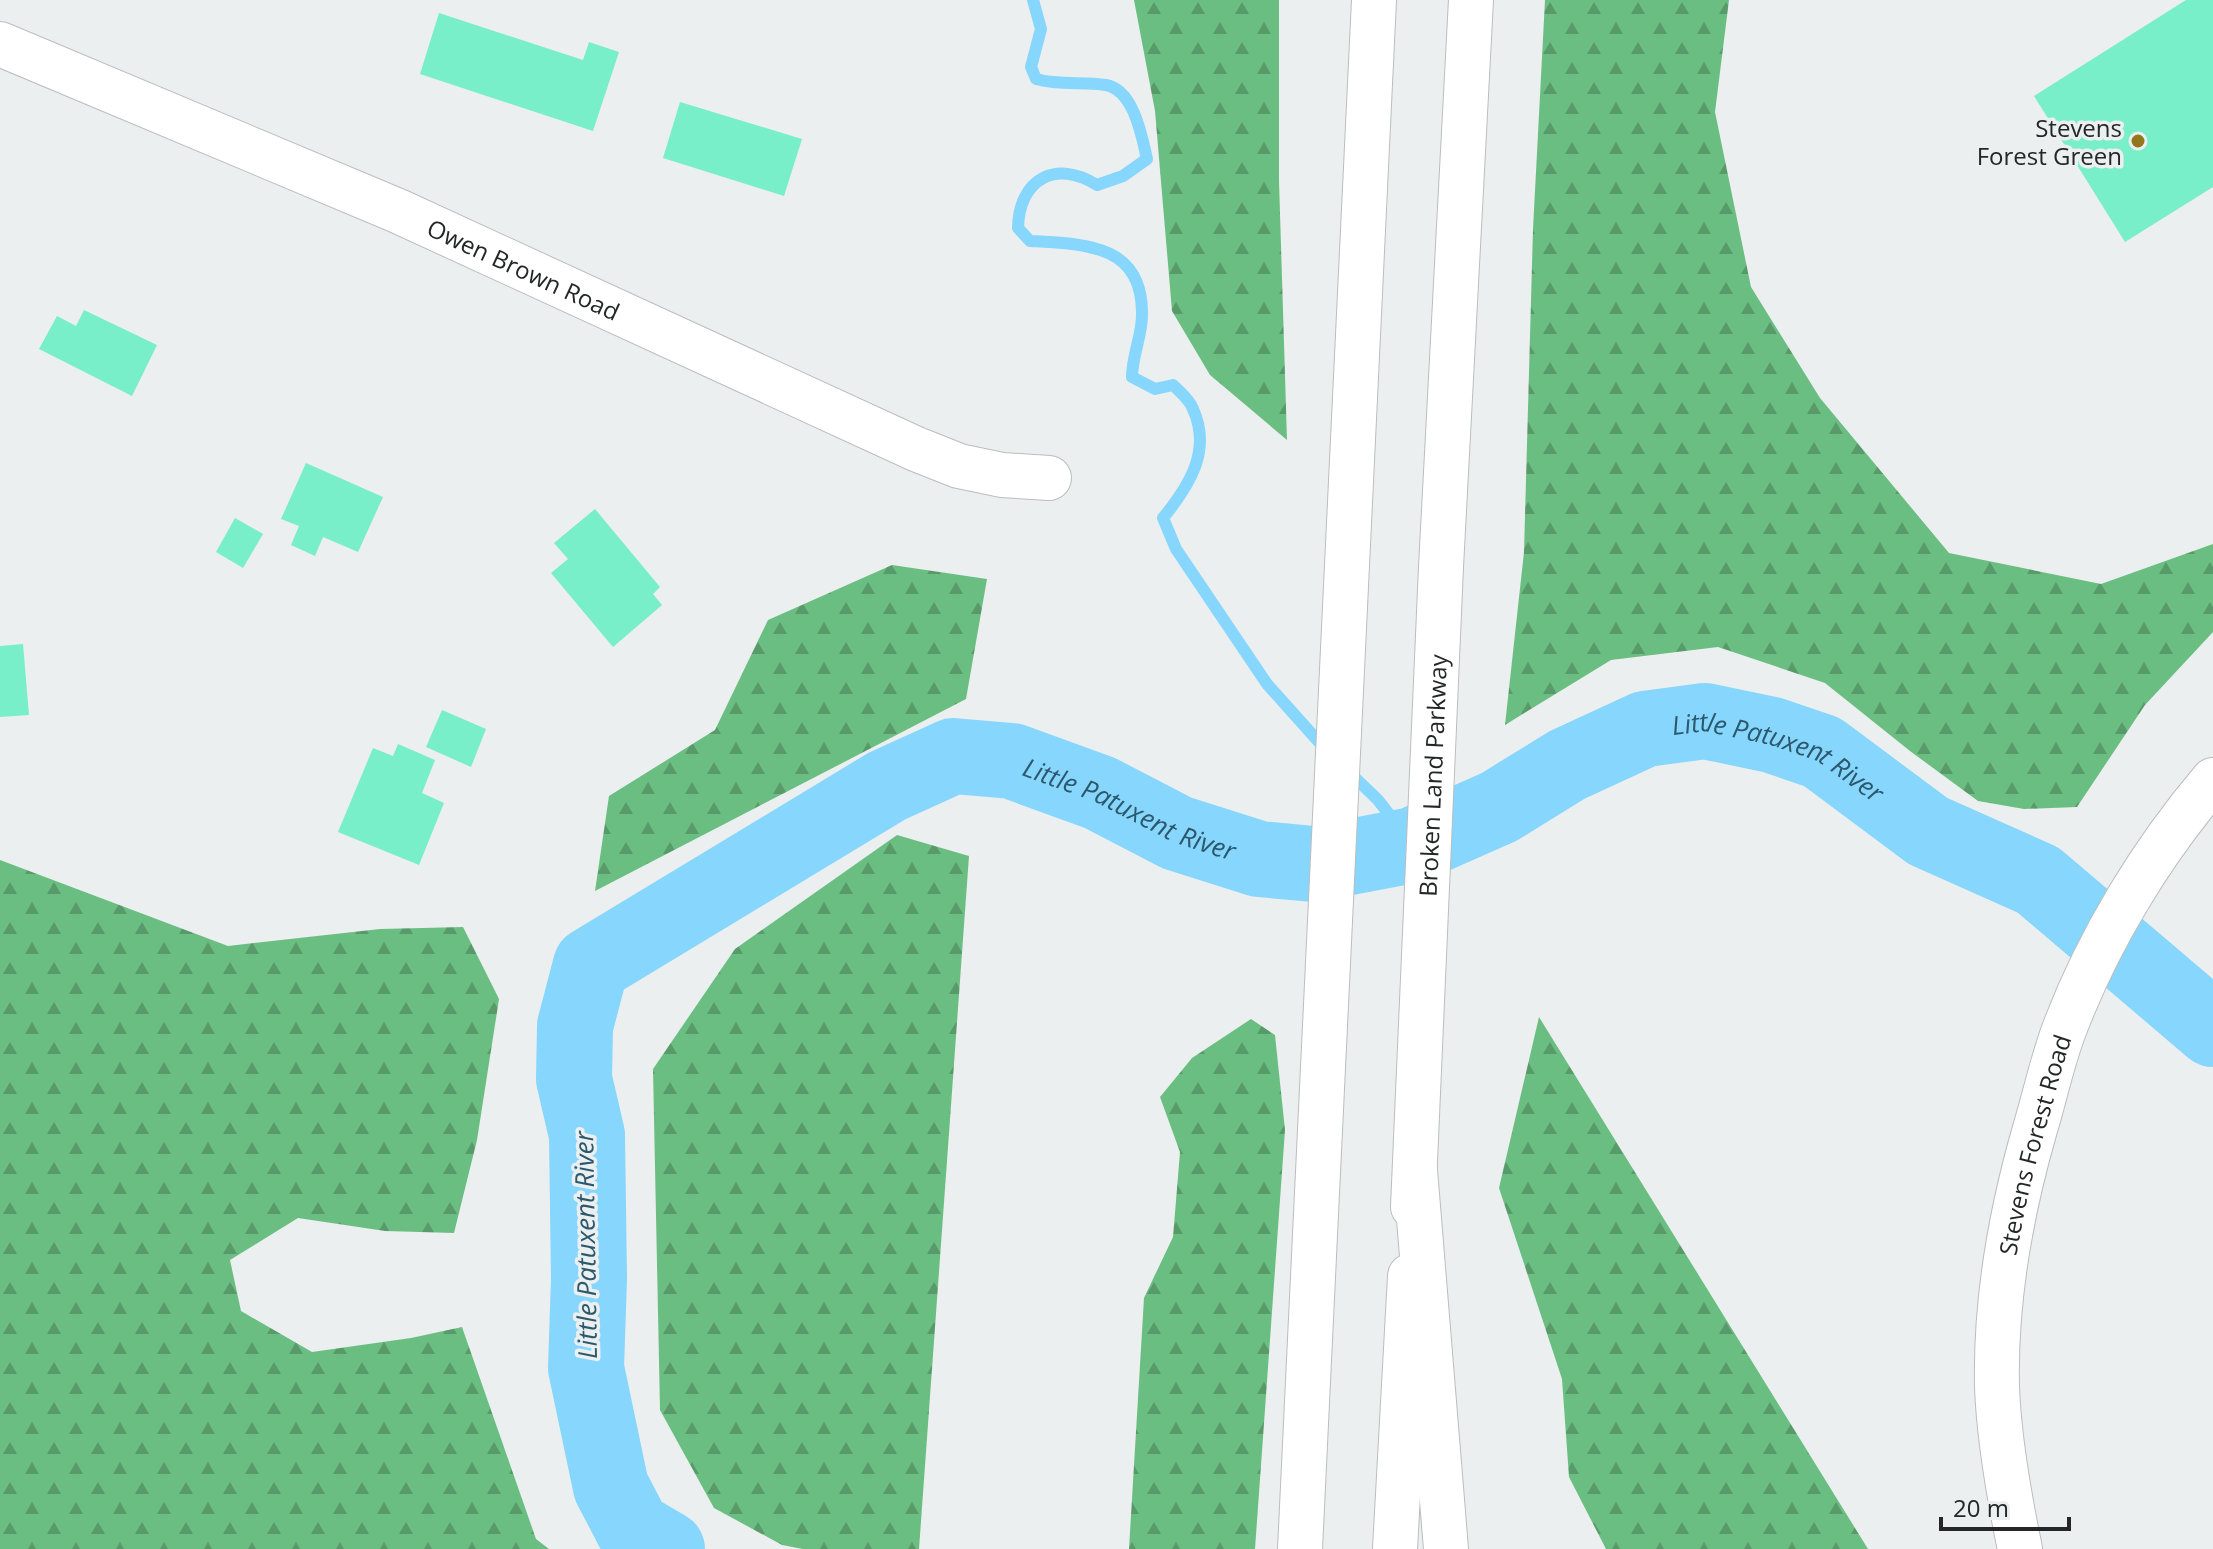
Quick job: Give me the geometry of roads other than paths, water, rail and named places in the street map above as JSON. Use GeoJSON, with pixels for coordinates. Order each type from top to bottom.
{"type":"FeatureCollection","features":[{"type":"Feature","properties":{"kind":"main road"},"geometry":{"type":"LineString","coordinates":[[1300,1549],[1374,0]]}},
{"type":"Feature","properties":{"kind":"main road","name":"Broken Land Parkway"},"geometry":{"type":"LineString","coordinates":[[1395,1549],[1471,0]]}},
{"type":"Feature","properties":{"kind":"main road","name":"Owen Brown Road"},"geometry":{"type":"LineString","coordinates":[[0,44],[398,211],[916,449],[959,466],[1002,475],[1049,478]]}},
{"type":"Feature","properties":{"kind":"main road","name":"Stevens Forest Road"},"geometry":{"type":"LineString","coordinates":[[2020,1549],[2002,1441],[1997,1386],[2010,1225],[2064,1031],[2101,949],[2144,871],[2213,780]]}},
{"type":"Feature","properties":{"kind":"main road"},"geometry":{"type":"LineString","coordinates":[[1415,1170],[1446,1549]]}},
{"type":"Feature","properties":{"kind":"waterway"},"geometry":{"type":"LineString","coordinates":[[1033,0],[1041,29],[1031,67],[1036,79],[1106,85],[1116,89],[1124,96],[1135,116],[1147,159],[1123,176],[1097,185],[1068,174],[1042,178],[1025,197],[1018,228],[1030,241],[1071,244],[1107,252],[1122,261],[1133,274],[1140,292],[1142,315],[1132,377],[1155,389],[1173,385],[1190,402],[1200,439],[1199,454],[1189,481],[1163,518],[1176,549],[1267,684],[1327,751]]}},
{"type":"Feature","properties":{"kind":"waterway","name":"Little Patuxent River"},"geometry":{"type":"LineString","coordinates":[[667,1549],[633,1529],[611,1487],[586,1368],[589,1279],[587,1135],[574,1079],[575,1026],[591,965],[887,786],[953,756],[1012,761],[1100,793],[1177,833],[1259,859],[1313,864],[1413,845],[1499,807],[1567,765],[1645,729],[1705,721],[1772,735],[1822,752],[1928,831],[2038,880],[2213,1029]]}},
{"type":"Feature","properties":{"kind":"waterway"},"geometry":{"type":"LineString","coordinates":[[1349,772],[1378,800],[1413,845]]}},
{"type":"Feature","properties":{"kind":"place","name":"Stevens Forest Green"},"geometry":{"type":"Point","coordinates":[2138,141]}}]}
